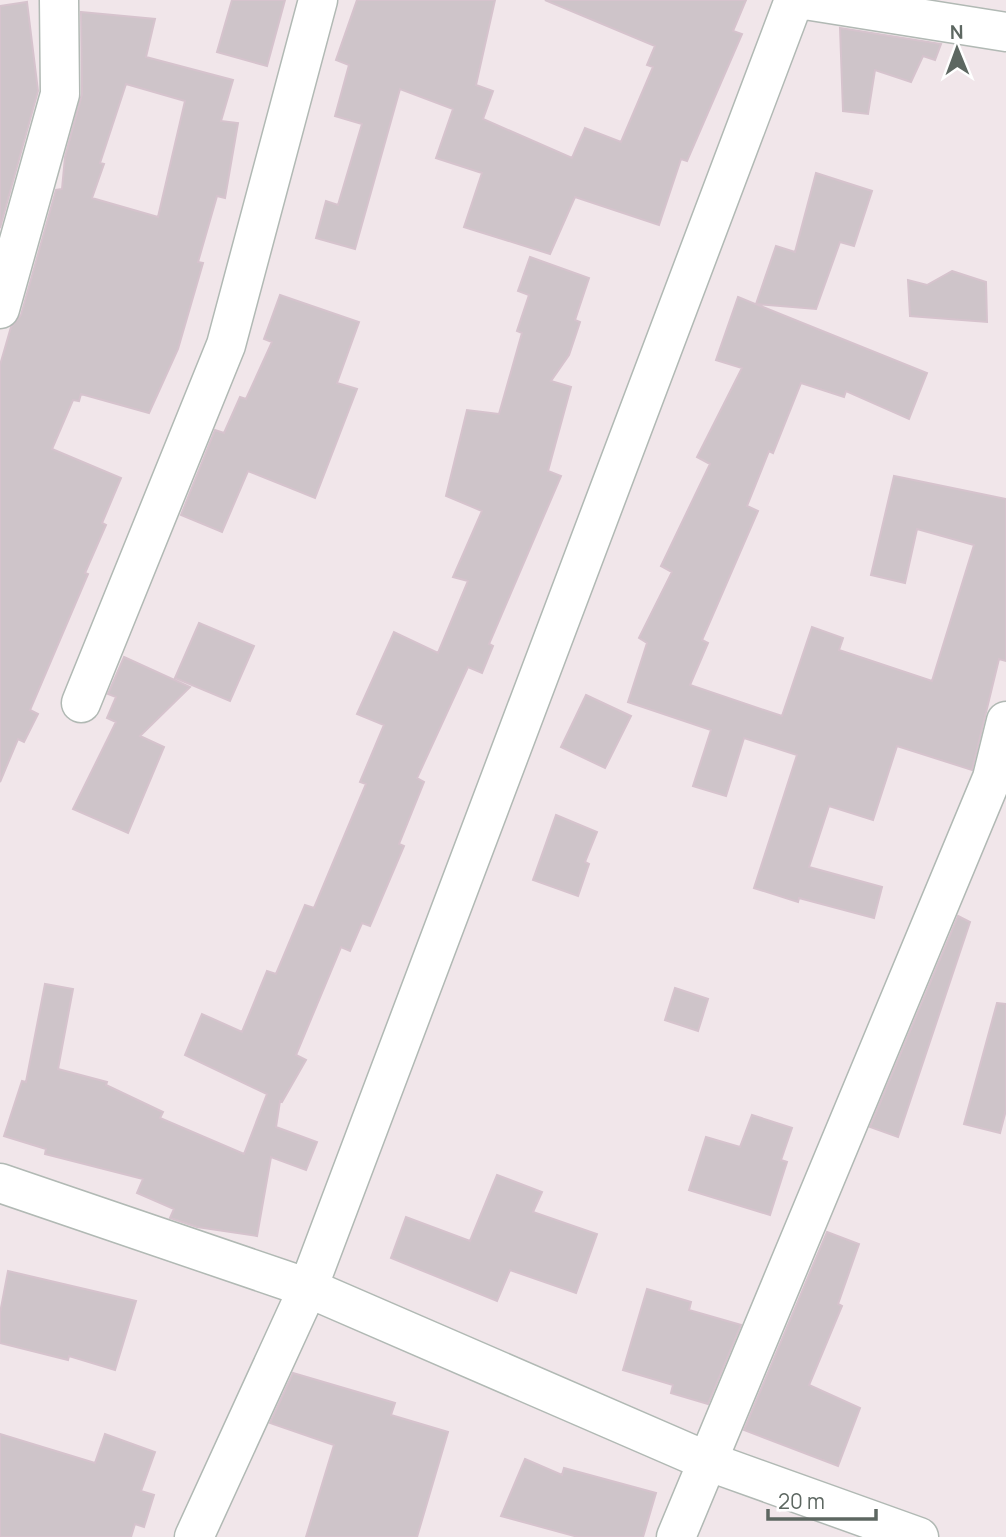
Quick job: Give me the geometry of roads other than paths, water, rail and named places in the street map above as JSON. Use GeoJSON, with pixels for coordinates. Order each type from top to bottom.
{"type":"FeatureCollection","features":[{"type":"Feature","properties":{"kind":"street"},"geometry":{"type":"LineString","coordinates":[[0,309],[60,94],[59,0]]}},
{"type":"Feature","properties":{"kind":"street"},"geometry":{"type":"LineString","coordinates":[[81,703],[226,345],[317,0]]}},
{"type":"Feature","properties":{"kind":"street"},"geometry":{"type":"LineString","coordinates":[[194,1537],[308,1288],[794,0]]}},
{"type":"Feature","properties":{"kind":"street"},"geometry":{"type":"LineString","coordinates":[[805,0],[1006,32]]}},
{"type":"Feature","properties":{"kind":"street"},"geometry":{"type":"LineString","coordinates":[[676,1537],[999,780],[1006,721]]}},
{"type":"Feature","properties":{"kind":"street"},"geometry":{"type":"LineString","coordinates":[[0,1183],[308,1288],[707,1461],[919,1537]]}}]}
